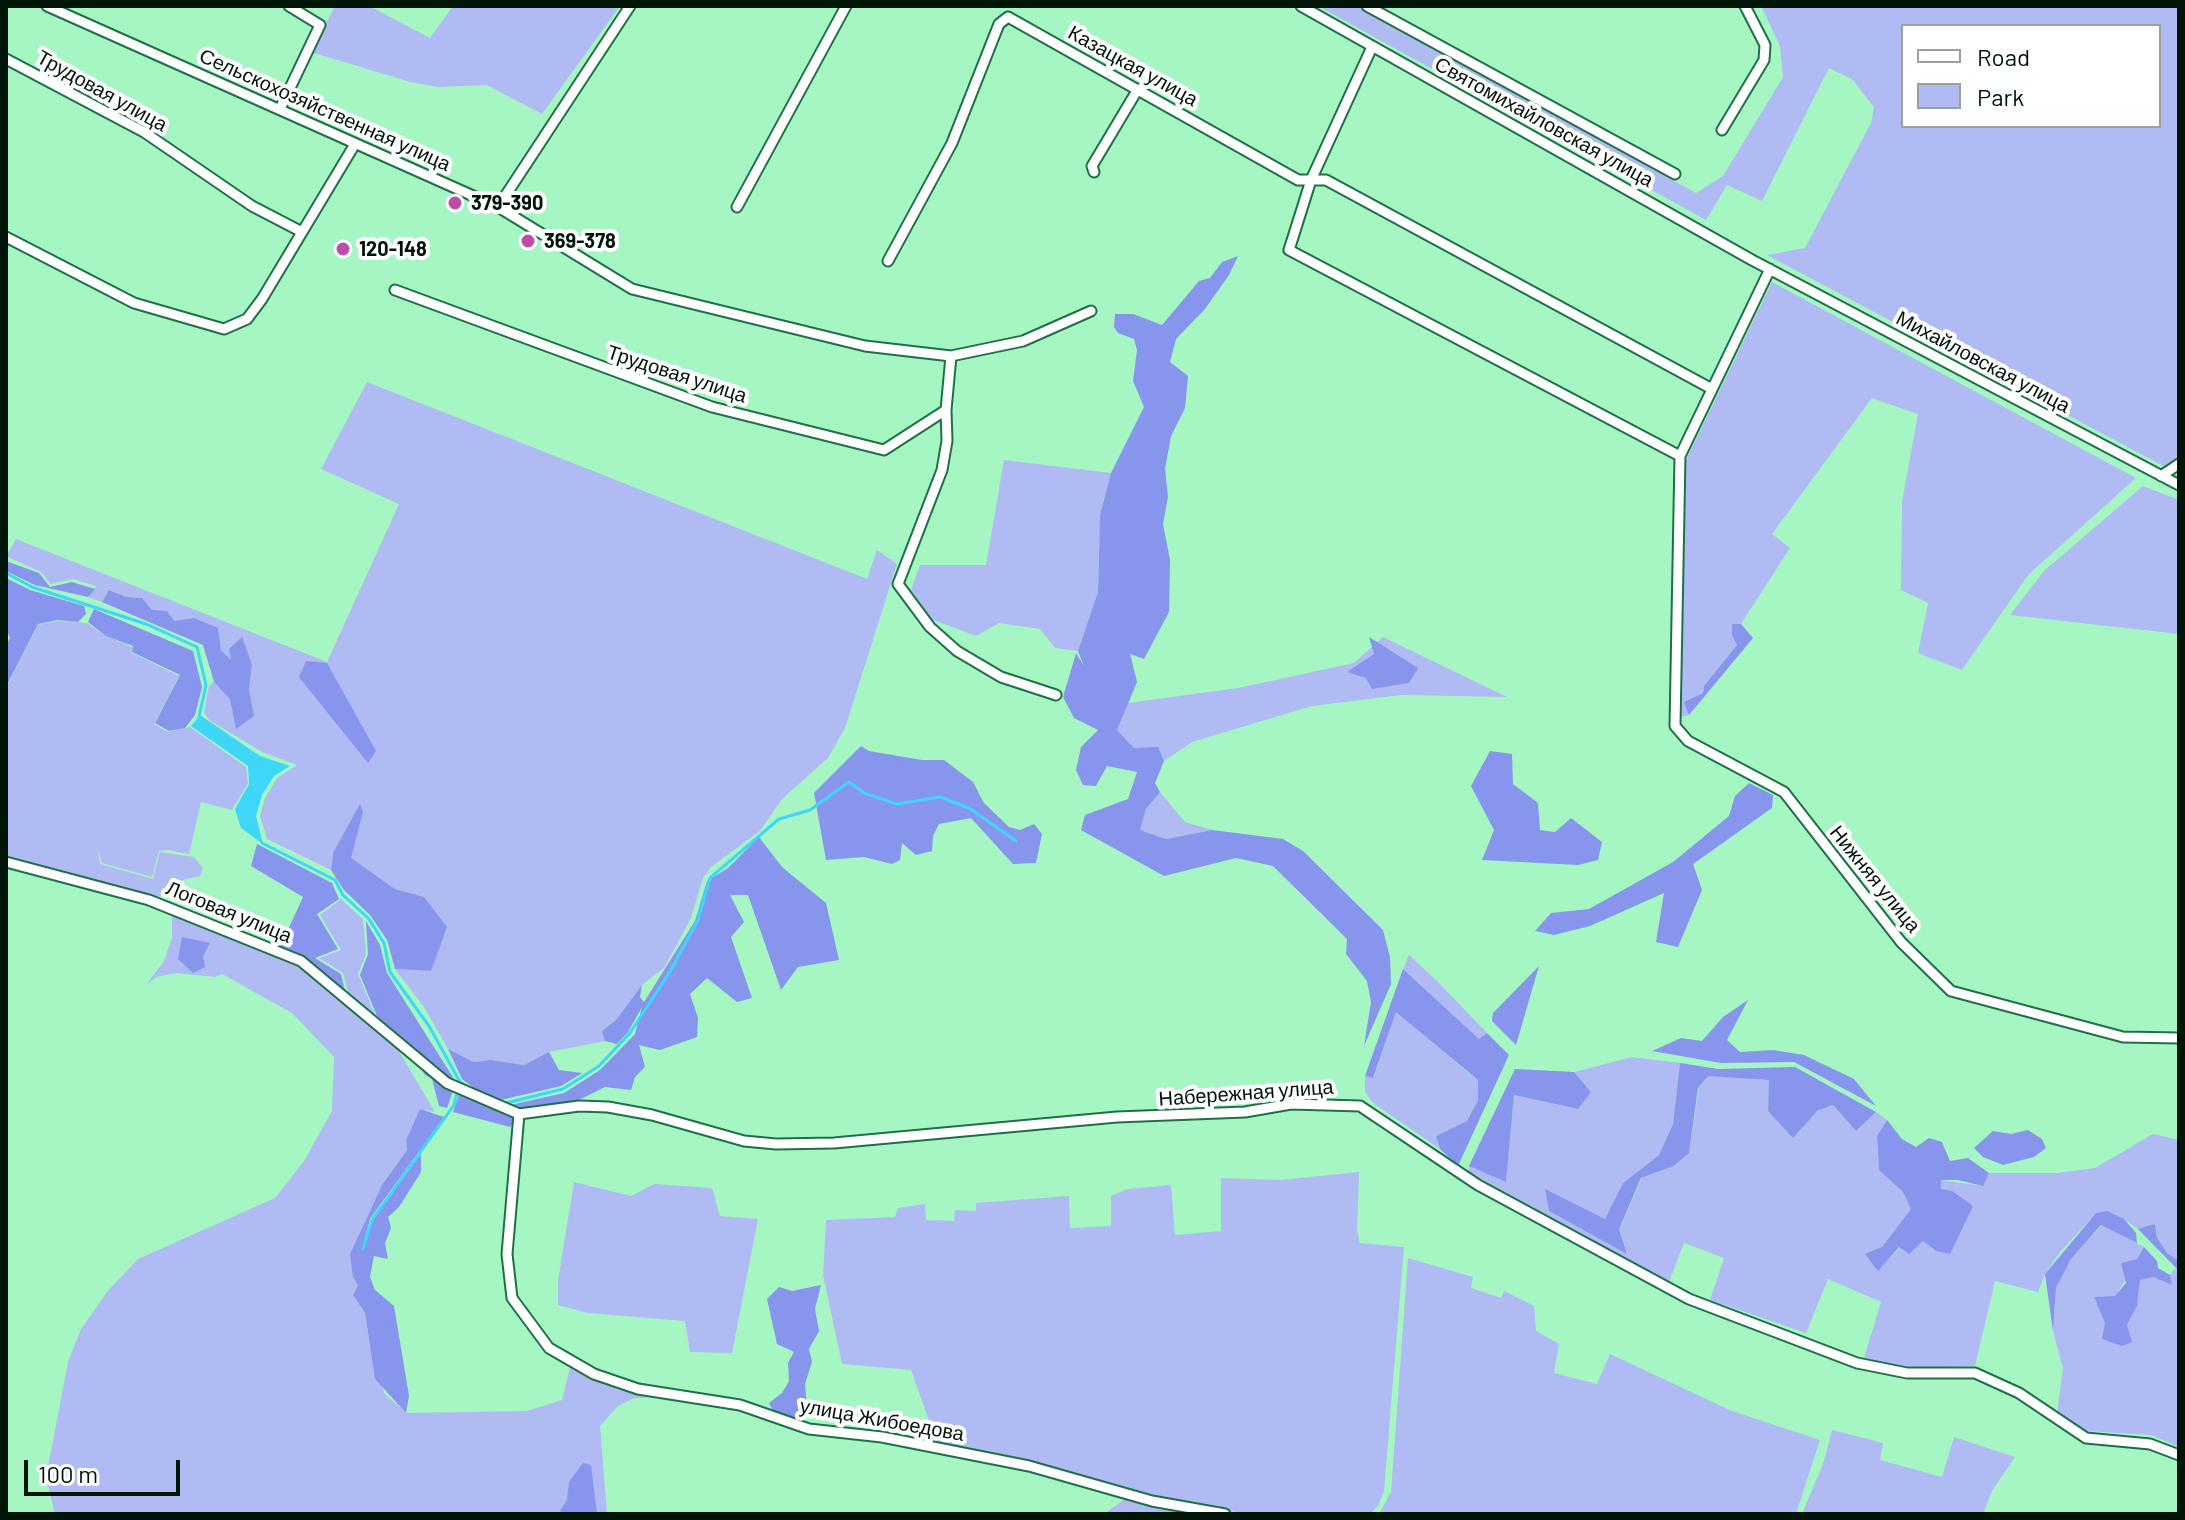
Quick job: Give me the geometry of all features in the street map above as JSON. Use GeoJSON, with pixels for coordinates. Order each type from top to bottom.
{"type":"FeatureCollection","features":[{"type":"Feature","properties":{"kind":"street","name":"Сельскохозяйственная улица"},"geometry":{"type":"LineString","coordinates":[[47,6],[498,207],[632,289],[865,346],[951,356],[1023,341],[1091,311]]}},
{"type":"Feature","properties":{"kind":"street"},"geometry":{"type":"LineString","coordinates":[[280,109],[320,25],[289,6]]}},
{"type":"Feature","properties":{"kind":"street"},"geometry":{"type":"LineString","coordinates":[[498,207],[630,6]]}},
{"type":"Feature","properties":{"kind":"street"},"geometry":{"type":"LineString","coordinates":[[737,207],[846,6]]}},
{"type":"Feature","properties":{"kind":"street","name":"Святомихайловская улица"},"geometry":{"type":"LineString","coordinates":[[1301,6],[1770,269]]}},
{"type":"Feature","properties":{"kind":"street","name":"Святомихайловская улица"},"geometry":{"type":"LineString","coordinates":[[1367,6],[1675,174]]}},
{"type":"Feature","properties":{"kind":"street"},"geometry":{"type":"LineString","coordinates":[[1722,130],[1764,60],[1765,45],[1745,6]]}},
{"type":"Feature","properties":{"kind":"street","name":"Казацкая улица"},"geometry":{"type":"LineString","coordinates":[[888,261],[952,143],[999,24],[1008,17],[1298,180],[1326,180],[1712,389]]}},
{"type":"Feature","properties":{"kind":"street"},"geometry":{"type":"LineString","coordinates":[[1372,47],[1311,180],[1289,250],[1680,456],[1770,269]]}},
{"type":"Feature","properties":{"kind":"street","name":"Трудовая улица"},"geometry":{"type":"LineString","coordinates":[[6,59],[144,132],[252,206],[302,232]]}},
{"type":"Feature","properties":{"kind":"street"},"geometry":{"type":"LineString","coordinates":[[1094,172],[1092,166],[1138,89]]}},
{"type":"Feature","properties":{"kind":"street"},"geometry":{"type":"LineString","coordinates":[[6,237],[134,303],[224,329],[247,319],[355,144]]}},
{"type":"Feature","properties":{"kind":"street","name":"Михайловская улица"},"geometry":{"type":"LineString","coordinates":[[1770,269],[2179,485]]}},
{"type":"Feature","properties":{"kind":"street","name":"Трудовая улица"},"geometry":{"type":"LineString","coordinates":[[395,290],[712,407],[884,450],[946,410]]}},
{"type":"Feature","properties":{"kind":"street"},"geometry":{"type":"LineString","coordinates":[[951,356],[946,410],[947,441],[942,470],[898,584],[930,627],[957,651],[1001,677],[1056,695]]}},
{"type":"Feature","properties":{"kind":"street","name":"Нижняя улица"},"geometry":{"type":"LineString","coordinates":[[1680,456],[1676,610],[1679,675],[1675,726],[1688,741],[1784,792],[1901,942],[1951,991],[2123,1037],[2179,1038]]}},
{"type":"Feature","properties":{"kind":"street"},"geometry":{"type":"LineString","coordinates":[[2161,476],[2179,464]]}},
{"type":"Feature","properties":{"kind":"street","name":"Логовая улица"},"geometry":{"type":"LineString","coordinates":[[6,862],[149,900],[301,961],[447,1083],[514,1112]]}},
{"type":"Feature","properties":{"kind":"street","name":"Набережная улица"},"geometry":{"type":"LineString","coordinates":[[514,1112],[579,1106],[608,1107],[652,1115],[744,1141],[776,1144],[834,1143],[1117,1117],[1194,1116],[1291,1104],[1360,1106],[1478,1185],[1689,1299],[1857,1363],[1907,1373],[1975,1373],[2019,1393],[2086,1438],[2150,1444],[2179,1455]]}},
{"type":"Feature","properties":{"kind":"street","name":"улица Жибоедова"},"geometry":{"type":"LineString","coordinates":[[514,1112],[507,1254],[512,1298],[529,1326],[549,1348],[594,1374],[638,1389],[740,1405],[809,1429],[882,1437],[983,1456],[1152,1501],[1225,1514]]}},
{"type":"Feature","properties":{"kind":"green space"},"geometry":{"type":"Polygon","coordinates":[[[335,6],[369,6],[430,38],[453,6],[620,6],[542,114],[487,85],[439,87],[410,82],[311,52],[335,6]]]}},
{"type":"Feature","properties":{"kind":"green space"},"geometry":{"type":"Polygon","coordinates":[[[1318,6],[1358,6],[1696,193],[1723,176],[1783,77],[1780,46],[1761,6],[2179,6],[2179,458],[2165,467],[1767,255],[1805,248],[1871,123],[1874,107],[1852,79],[1829,68],[1762,201],[1727,185],[1706,220],[1318,6]]]}},
{"type":"Feature","properties":{"kind":"green space"},"geometry":{"type":"Polygon","coordinates":[[[1772,282],[2136,478],[2028,575],[1962,670],[1918,653],[1928,603],[1901,590],[1902,502],[1918,414],[1872,398],[1772,534],[1790,548],[1741,624],[1732,624],[1737,645],[1704,686],[1703,693],[1685,702],[1689,715],[1681,717],[1686,460],[1772,282]]]}},
{"type":"Feature","properties":{"kind":"green space"},"geometry":{"type":"Polygon","coordinates":[[[367,382],[867,579],[877,550],[897,564],[845,728],[828,758],[782,799],[760,831],[711,867],[703,878],[691,918],[664,968],[642,985],[616,1020],[603,1031],[605,1041],[549,1052],[524,1065],[491,1060],[474,1062],[448,1049],[424,1007],[395,969],[431,971],[424,897],[395,889],[350,858],[363,812],[333,853],[331,870],[267,839],[260,816],[265,798],[277,778],[297,765],[262,752],[209,720],[204,712],[209,686],[214,682],[254,716],[249,689],[252,665],[232,661],[221,650],[217,628],[174,622],[152,610],[142,598],[126,597],[110,590],[102,602],[88,597],[96,586],[73,579],[51,584],[41,572],[6,556],[16,539],[327,662],[399,504],[321,469],[367,382]]]}},
{"type":"Feature","properties":{"kind":"green space"},"geometry":{"type":"Polygon","coordinates":[[[1004,460],[1111,473],[1100,515],[1098,592],[1078,651],[1055,648],[1040,629],[999,623],[976,636],[931,619],[911,590],[920,565],[986,565],[1004,460]]]}},
{"type":"Feature","properties":{"kind":"green space"},"geometry":{"type":"Polygon","coordinates":[[[2143,486],[2179,500],[2179,634],[2010,615],[2044,571],[2143,486]]]}},
{"type":"Feature","properties":{"kind":"green space"},"geometry":{"type":"Polygon","coordinates":[[[58,621],[87,623],[106,636],[132,647],[132,653],[179,676],[154,724],[168,732],[190,727],[246,767],[248,783],[232,810],[201,802],[189,854],[159,851],[152,877],[102,863],[98,849],[100,864],[153,879],[160,852],[194,857],[203,868],[200,876],[174,882],[159,897],[6,855],[6,829],[10,829],[6,828],[6,688],[38,625],[58,621]]]}},
{"type":"Feature","properties":{"kind":"green space"},"geometry":{"type":"Polygon","coordinates":[[[1383,637],[1507,697],[1402,695],[1312,706],[1192,742],[1164,761],[1158,748],[1134,748],[1117,730],[1128,703],[1238,688],[1354,663],[1383,637]]]}},
{"type":"Feature","properties":{"kind":"green space"},"geometry":{"type":"Polygon","coordinates":[[[1160,792],[1185,822],[1212,830],[1166,839],[1139,830],[1146,809],[1160,792]]]}},
{"type":"Feature","properties":{"kind":"green space"},"geometry":{"type":"Polygon","coordinates":[[[341,899],[363,919],[366,954],[358,974],[375,1015],[349,996],[343,973],[319,958],[341,950],[320,915],[341,899]]]}},
{"type":"Feature","properties":{"kind":"green space"},"geometry":{"type":"Polygon","coordinates":[[[172,911],[300,964],[394,1043],[435,1112],[420,1109],[406,1140],[407,1150],[382,1185],[350,1254],[358,1285],[353,1295],[365,1313],[370,1346],[384,1393],[406,1413],[527,1411],[562,1400],[570,1368],[647,1398],[634,1398],[618,1406],[600,1426],[607,1514],[55,1514],[46,1477],[68,1362],[81,1329],[107,1292],[138,1259],[275,1198],[304,1161],[332,1111],[334,1057],[292,1013],[222,974],[215,977],[176,973],[156,977],[146,985],[164,961],[172,938],[172,911]]]}},
{"type":"Feature","properties":{"kind":"green space"},"geometry":{"type":"Polygon","coordinates":[[[1409,955],[1487,1033],[1479,1039],[1403,969],[1409,955]]]}},
{"type":"Feature","properties":{"kind":"green space"},"geometry":{"type":"Polygon","coordinates":[[[1396,1011],[1478,1081],[1478,1100],[1467,1121],[1436,1136],[1440,1149],[1373,1103],[1365,1092],[1365,1076],[1374,1077],[1396,1011]]]}},
{"type":"Feature","properties":{"kind":"green space"},"geometry":{"type":"Polygon","coordinates":[[[1632,1057],[1680,1063],[1673,1124],[1659,1155],[1623,1183],[1605,1220],[1546,1191],[1549,1211],[1627,1253],[1619,1229],[1642,1178],[1674,1166],[1689,1153],[1699,1088],[1708,1075],[1770,1080],[1768,1111],[1817,1111],[1833,1105],[1856,1131],[1876,1112],[1887,1120],[1877,1136],[1879,1170],[1903,1192],[1911,1209],[1882,1247],[1877,1271],[1900,1247],[1923,1241],[1936,1251],[1941,1180],[1982,1186],[1989,1173],[2057,1173],[2095,1168],[2153,1134],[2179,1140],[2179,1261],[2167,1253],[2157,1238],[2155,1225],[2138,1229],[2124,1219],[2096,1213],[2060,1252],[2045,1274],[2038,1292],[1995,1281],[1975,1366],[1905,1368],[1864,1358],[1881,1302],[1828,1279],[1806,1333],[1710,1300],[1724,1258],[1684,1243],[1669,1282],[1468,1172],[1469,1166],[1506,1181],[1514,1095],[1577,1109],[1591,1092],[1574,1072],[1632,1057]]]}},
{"type":"Feature","properties":{"kind":"green space"},"geometry":{"type":"Polygon","coordinates":[[[1359,1172],[1357,1230],[1360,1243],[1404,1247],[1384,1491],[1378,1506],[1370,1514],[1246,1514],[1144,1495],[1030,1462],[937,1443],[911,1370],[842,1364],[823,1275],[826,1220],[895,1217],[898,1208],[925,1204],[926,1220],[954,1221],[955,1210],[976,1211],[976,1203],[1069,1196],[1070,1228],[1111,1226],[1111,1196],[1127,1189],[1171,1185],[1175,1235],[1221,1231],[1221,1178],[1280,1180],[1359,1172]]]}},
{"type":"Feature","properties":{"kind":"green space"},"geometry":{"type":"Polygon","coordinates":[[[574,1182],[631,1196],[654,1184],[712,1188],[720,1216],[758,1219],[732,1353],[690,1352],[685,1321],[588,1313],[558,1305],[558,1280],[574,1182]]]}},
{"type":"Feature","properties":{"kind":"green space"},"geometry":{"type":"Polygon","coordinates":[[[2102,1225],[2144,1247],[2115,1297],[2094,1297],[2105,1323],[2127,1325],[2137,1306],[2140,1280],[2152,1277],[2172,1284],[2170,1275],[2174,1269],[2179,1271],[2179,1447],[2151,1435],[2086,1431],[2057,1413],[2063,1368],[2053,1331],[2056,1288],[2071,1259],[2102,1225]]]}},
{"type":"Feature","properties":{"kind":"green space"},"geometry":{"type":"Polygon","coordinates":[[[1408,1258],[1473,1277],[1471,1288],[1501,1298],[1504,1291],[1534,1306],[1536,1331],[1559,1344],[1554,1373],[1597,1384],[1610,1354],[1732,1411],[1820,1440],[1796,1514],[1379,1514],[1391,1492],[1408,1258]]]}},
{"type":"Feature","properties":{"kind":"green space"},"geometry":{"type":"Polygon","coordinates":[[[1832,1430],[1883,1443],[1880,1460],[1942,1477],[1954,1437],[2015,1457],[1992,1491],[1983,1514],[1802,1514],[1824,1461],[1832,1430]]]}},
{"type":"Feature","properties":{"kind":"green space"},"geometry":{"type":"Polygon","coordinates":[[[1125,1499],[1193,1514],[1104,1514],[1125,1499]]]}},
{"type":"Feature","properties":{"kind":"shaded area"},"geometry":{"type":"Polygon","coordinates":[[[1238,256],[1229,275],[1205,309],[1176,339],[1170,362],[1188,376],[1185,408],[1171,436],[1165,469],[1168,497],[1163,524],[1170,560],[1169,612],[1144,659],[1130,654],[1137,682],[1117,730],[1134,748],[1158,747],[1164,761],[1155,783],[1160,792],[1146,809],[1140,830],[1166,839],[1212,830],[1283,839],[1303,851],[1383,930],[1390,957],[1391,984],[1364,1046],[1371,1002],[1367,981],[1346,954],[1347,939],[1273,866],[1236,858],[1164,876],[1081,830],[1085,815],[1128,799],[1137,772],[1107,766],[1096,786],[1083,785],[1076,770],[1081,747],[1098,730],[1074,718],[1063,697],[1076,653],[1084,666],[1078,651],[1098,592],[1100,515],[1111,473],[1144,407],[1133,381],[1137,350],[1134,339],[1118,333],[1114,327],[1115,314],[1133,314],[1162,325],[1199,281],[1210,278],[1222,262],[1238,256]]]}},
{"type":"Feature","properties":{"kind":"shaded area"},"geometry":{"type":"Polygon","coordinates":[[[6,561],[39,573],[50,587],[72,582],[95,589],[88,597],[35,585],[6,571],[6,561]]]}},
{"type":"Feature","properties":{"kind":"shaded area"},"geometry":{"type":"Polygon","coordinates":[[[6,578],[30,590],[84,606],[86,614],[78,622],[58,620],[38,624],[6,687],[6,646],[10,638],[6,628],[6,578]]]}},
{"type":"Feature","properties":{"kind":"shaded area"},"geometry":{"type":"Polygon","coordinates":[[[109,590],[126,597],[142,598],[152,610],[167,611],[174,621],[194,618],[218,628],[221,650],[231,660],[229,649],[242,637],[252,665],[249,689],[254,716],[236,729],[230,699],[214,682],[203,645],[102,602],[109,590]]]}},
{"type":"Feature","properties":{"kind":"shaded area"},"geometry":{"type":"Polygon","coordinates":[[[94,609],[193,651],[202,687],[195,715],[185,728],[169,731],[155,723],[180,675],[132,652],[133,646],[106,636],[88,622],[94,609]]]}},
{"type":"Feature","properties":{"kind":"shaded area"},"geometry":{"type":"Polygon","coordinates":[[[1732,624],[1741,624],[1753,638],[1689,715],[1684,702],[1703,693],[1704,686],[1737,645],[1732,635],[1732,624]]]}},
{"type":"Feature","properties":{"kind":"shaded area"},"geometry":{"type":"Polygon","coordinates":[[[1369,637],[1418,668],[1409,683],[1372,689],[1366,678],[1347,672],[1374,654],[1369,637]]]}},
{"type":"Feature","properties":{"kind":"shaded area"},"geometry":{"type":"Polygon","coordinates":[[[306,661],[327,663],[376,751],[368,763],[299,677],[306,661]]]}},
{"type":"Feature","properties":{"kind":"shaded area"},"geometry":{"type":"Polygon","coordinates":[[[200,715],[260,756],[290,766],[274,776],[262,795],[256,816],[263,844],[241,828],[235,809],[249,784],[248,766],[191,726],[200,715]]]}},
{"type":"Feature","properties":{"kind":"shaded area"},"geometry":{"type":"Polygon","coordinates":[[[861,746],[869,751],[922,760],[944,760],[973,782],[984,803],[1009,827],[1020,830],[1034,824],[1042,834],[1036,863],[1013,864],[971,818],[939,824],[933,836],[932,851],[916,855],[902,843],[900,860],[892,864],[864,857],[826,860],[814,793],[861,746]]]}},
{"type":"Feature","properties":{"kind":"shaded area"},"geometry":{"type":"Polygon","coordinates":[[[1490,751],[1512,754],[1513,784],[1538,803],[1540,830],[1555,832],[1571,818],[1602,842],[1598,860],[1578,865],[1482,860],[1494,830],[1471,786],[1490,751]]]}},
{"type":"Feature","properties":{"kind":"shaded area"},"geometry":{"type":"Polygon","coordinates":[[[1749,783],[1773,795],[1772,808],[1693,864],[1702,890],[1678,947],[1656,942],[1664,893],[1590,926],[1554,935],[1535,931],[1551,913],[1589,909],[1673,862],[1729,816],[1735,796],[1749,783]]]}},
{"type":"Feature","properties":{"kind":"shaded area"},"geometry":{"type":"Polygon","coordinates":[[[360,804],[363,812],[351,858],[395,889],[424,897],[447,927],[431,971],[395,969],[387,940],[331,870],[333,853],[360,804]]]}},
{"type":"Feature","properties":{"kind":"shaded area"},"geometry":{"type":"Polygon","coordinates":[[[759,837],[782,867],[826,903],[839,960],[798,967],[781,990],[748,895],[730,895],[744,922],[731,937],[752,998],[737,1002],[707,978],[690,994],[698,1018],[697,1037],[660,1050],[639,1045],[645,1067],[635,1077],[631,1090],[605,1087],[571,1104],[528,1109],[510,1127],[453,1112],[462,1086],[492,1109],[564,1093],[600,1070],[635,1034],[642,1007],[617,1044],[605,1041],[602,1031],[616,1020],[642,985],[640,997],[644,1002],[695,921],[707,881],[728,868],[759,837]]]}},
{"type":"Feature","properties":{"kind":"shaded area"},"geometry":{"type":"Polygon","coordinates":[[[257,844],[332,883],[339,899],[317,914],[338,949],[315,958],[341,974],[346,995],[302,958],[280,947],[303,897],[251,866],[257,844]]]}},
{"type":"Feature","properties":{"kind":"shaded area"},"geometry":{"type":"Polygon","coordinates":[[[366,921],[380,945],[387,973],[456,1082],[447,1108],[439,1106],[432,1079],[425,1075],[405,1040],[377,1016],[360,975],[368,954],[366,921]]]}},
{"type":"Feature","properties":{"kind":"shaded area"},"geometry":{"type":"Polygon","coordinates":[[[182,937],[210,943],[203,956],[205,967],[193,973],[178,959],[182,937]]]}},
{"type":"Feature","properties":{"kind":"shaded area"},"geometry":{"type":"Polygon","coordinates":[[[1539,966],[1516,1045],[1492,1021],[1493,1013],[1539,966]]]}},
{"type":"Feature","properties":{"kind":"shaded area"},"geometry":{"type":"Polygon","coordinates":[[[1403,969],[1479,1039],[1487,1033],[1509,1055],[1458,1166],[1440,1149],[1436,1136],[1467,1121],[1478,1100],[1478,1080],[1396,1012],[1373,1078],[1365,1076],[1403,969]]]}},
{"type":"Feature","properties":{"kind":"shaded area"},"geometry":{"type":"Polygon","coordinates":[[[1748,1000],[1727,1040],[1740,1052],[1773,1050],[1804,1055],[1854,1079],[1876,1106],[1794,1062],[1721,1063],[1652,1051],[1681,1038],[1702,1041],[1723,1017],[1748,1000]]]}},
{"type":"Feature","properties":{"kind":"shaded area"},"geometry":{"type":"Polygon","coordinates":[[[448,1049],[474,1062],[491,1060],[524,1065],[549,1052],[559,1070],[582,1073],[561,1086],[492,1102],[462,1079],[448,1049]]]}},
{"type":"Feature","properties":{"kind":"shaded area"},"geometry":{"type":"Polygon","coordinates":[[[1680,1063],[1718,1069],[1795,1067],[1876,1112],[1856,1131],[1833,1105],[1817,1111],[1793,1138],[1768,1111],[1769,1080],[1708,1076],[1698,1088],[1689,1153],[1674,1166],[1641,1178],[1619,1229],[1627,1254],[1549,1211],[1545,1189],[1605,1219],[1623,1183],[1659,1155],[1673,1124],[1680,1063]]]}},
{"type":"Feature","properties":{"kind":"shaded area"},"geometry":{"type":"Polygon","coordinates":[[[1515,1069],[1574,1072],[1591,1092],[1578,1109],[1514,1095],[1506,1182],[1469,1166],[1515,1069]]]}},
{"type":"Feature","properties":{"kind":"shaded area"},"geometry":{"type":"Polygon","coordinates":[[[420,1109],[444,1117],[370,1219],[362,1250],[372,1221],[421,1154],[421,1172],[399,1207],[388,1217],[391,1228],[385,1243],[388,1259],[374,1256],[370,1277],[375,1290],[394,1306],[409,1396],[406,1413],[375,1379],[365,1313],[353,1295],[358,1285],[353,1277],[350,1254],[382,1185],[407,1150],[406,1140],[420,1109]]]}},
{"type":"Feature","properties":{"kind":"shaded area"},"geometry":{"type":"Polygon","coordinates":[[[1887,1120],[1902,1139],[1916,1147],[1929,1138],[1942,1142],[1950,1161],[1968,1158],[1989,1173],[1983,1186],[1958,1180],[1941,1180],[1941,1189],[1952,1191],[1973,1206],[1950,1254],[1936,1251],[1923,1241],[1909,1254],[1899,1247],[1878,1271],[1865,1254],[1882,1247],[1911,1209],[1903,1192],[1879,1170],[1877,1136],[1887,1120]]]}},
{"type":"Feature","properties":{"kind":"shaded area"},"geometry":{"type":"Polygon","coordinates":[[[2028,1130],[2042,1139],[2046,1148],[2034,1157],[2003,1165],[1983,1157],[1974,1148],[1993,1131],[2011,1134],[2028,1130]]]}},
{"type":"Feature","properties":{"kind":"shaded area"},"geometry":{"type":"Polygon","coordinates":[[[2107,1211],[2124,1219],[2136,1233],[2137,1243],[2101,1225],[2071,1259],[2056,1288],[2053,1331],[2045,1274],[2096,1213],[2107,1211]]]}},
{"type":"Feature","properties":{"kind":"shaded area"},"geometry":{"type":"Polygon","coordinates":[[[2155,1224],[2157,1238],[2167,1253],[2179,1261],[2179,1271],[2138,1229],[2155,1224]]]}},
{"type":"Feature","properties":{"kind":"shaded area"},"geometry":{"type":"Polygon","coordinates":[[[2144,1247],[2157,1261],[2158,1268],[2170,1275],[2172,1285],[2153,1277],[2140,1280],[2137,1306],[2127,1325],[2132,1342],[2122,1346],[2102,1339],[2105,1323],[2094,1297],[2115,1296],[2126,1283],[2121,1263],[2137,1259],[2144,1247]]]}},
{"type":"Feature","properties":{"kind":"shaded area"},"geometry":{"type":"Polygon","coordinates":[[[821,1285],[815,1309],[819,1331],[809,1349],[812,1362],[805,1384],[807,1407],[794,1418],[773,1411],[769,1403],[782,1393],[789,1381],[788,1363],[794,1352],[777,1344],[767,1299],[779,1287],[792,1291],[821,1285]]]}},
{"type":"Feature","properties":{"kind":"shaded area"},"geometry":{"type":"Polygon","coordinates":[[[583,1463],[591,1465],[597,1514],[565,1514],[560,1511],[567,1500],[569,1482],[583,1463]]]}},
{"type":"Feature","properties":{"kind":"waterway"},"geometry":{"type":"LineString","coordinates":[[6,573],[32,587],[146,624],[197,647],[206,685],[199,717]]}},
{"type":"Feature","properties":{"kind":"waterway"},"geometry":{"type":"LineString","coordinates":[[502,1104],[563,1089],[599,1066],[630,1033],[671,970],[698,920],[710,878],[779,819],[810,810],[849,782],[864,793],[897,804],[940,797],[969,808],[1016,841]]}},
{"type":"Feature","properties":{"kind":"waterway"},"geometry":{"type":"LineString","coordinates":[[262,843],[335,880],[343,895],[369,919],[384,943],[390,972],[429,1026],[460,1082],[468,1088]]}},
{"type":"Feature","properties":{"kind":"waterway"},"geometry":{"type":"LineString","coordinates":[[363,1249],[372,1220],[454,1105],[458,1090]]}},
{"type":"Feature","properties":{"kind":"place","name":"379-390"},"geometry":{"type":"Point","coordinates":[455,203]}},
{"type":"Feature","properties":{"kind":"place","name":"369-378"},"geometry":{"type":"Point","coordinates":[528,241]}},
{"type":"Feature","properties":{"kind":"place","name":"120-148"},"geometry":{"type":"Point","coordinates":[343,249]}}]}
